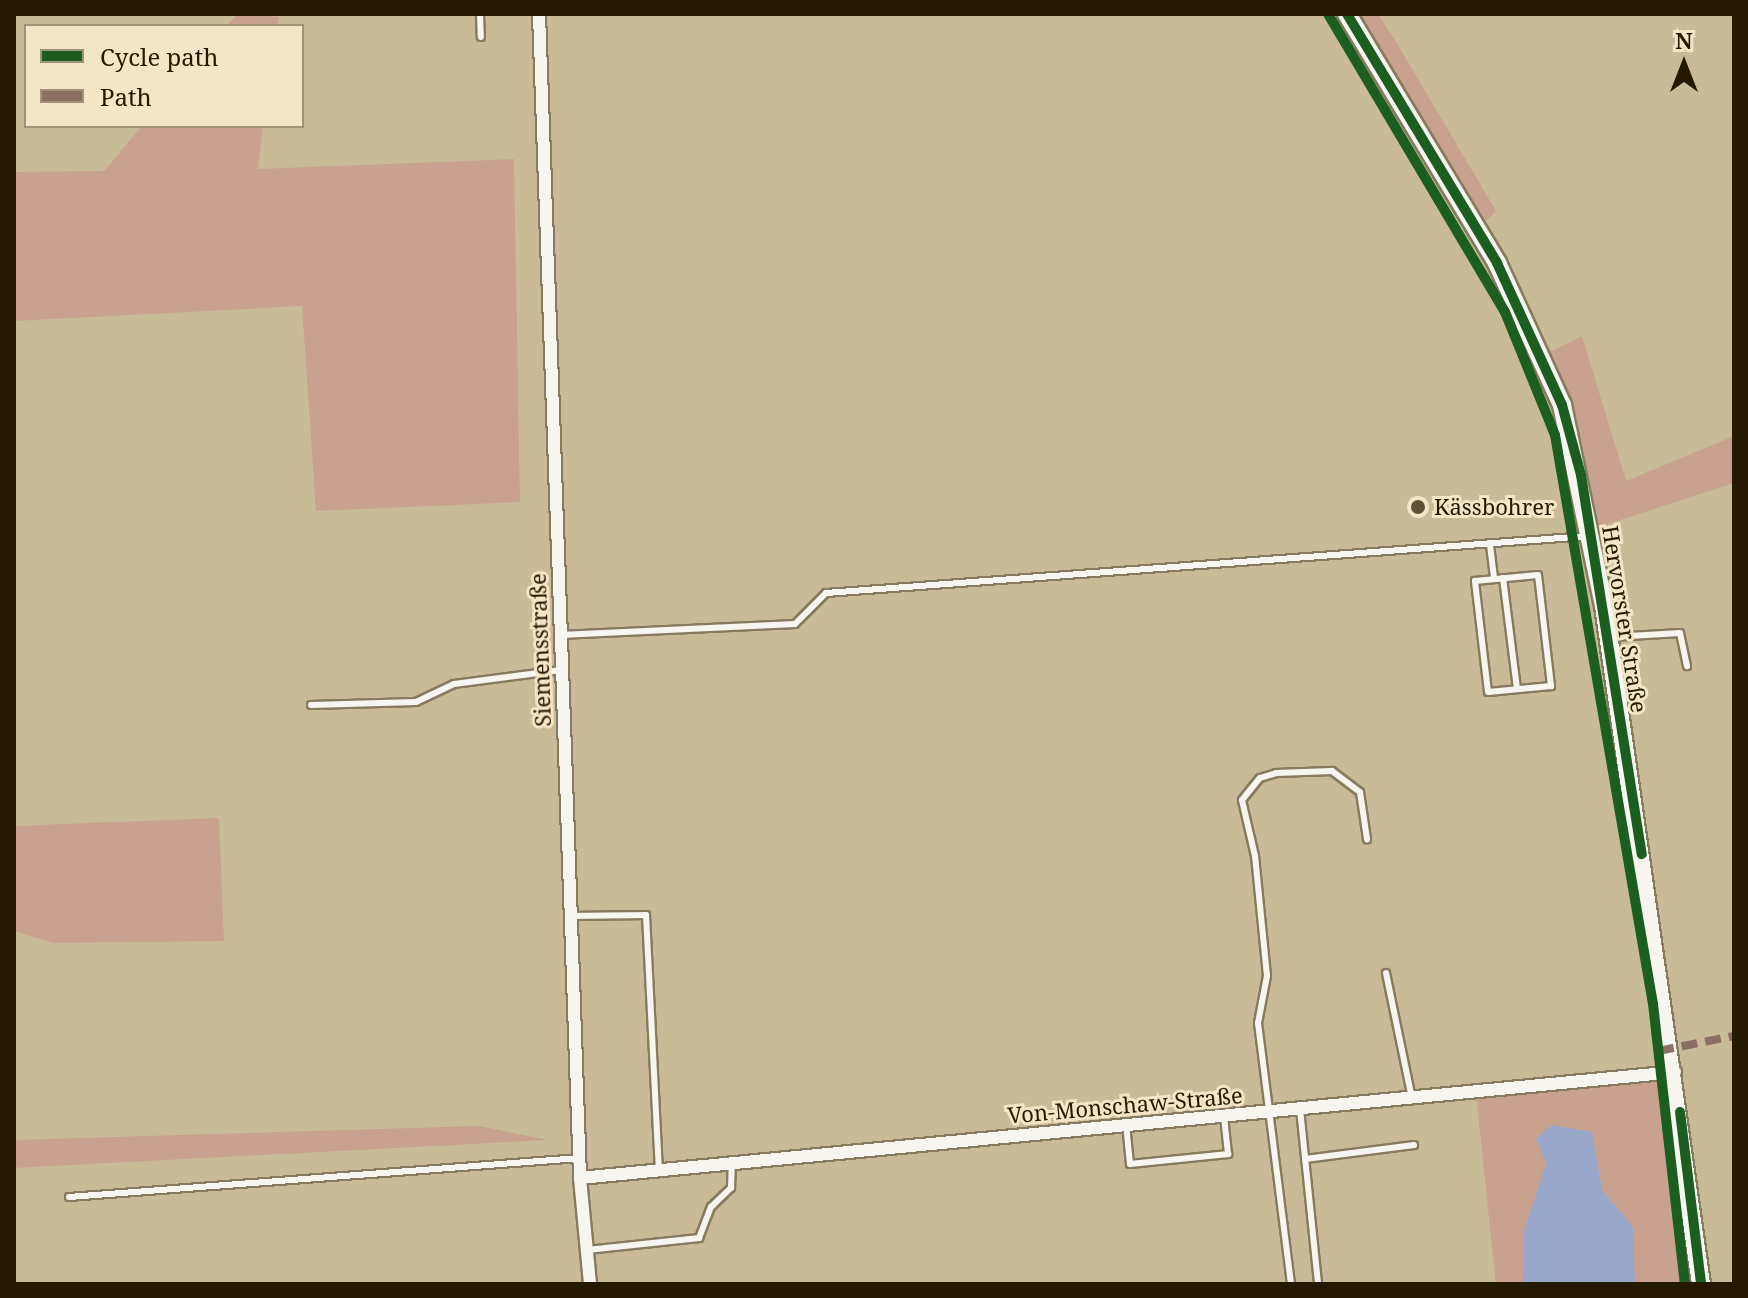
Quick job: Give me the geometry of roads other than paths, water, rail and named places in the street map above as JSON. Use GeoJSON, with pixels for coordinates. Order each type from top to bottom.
{"type":"FeatureCollection","features":[{"type":"Feature","properties":{"kind":"street","name":"Siemensstraße"},"geometry":{"type":"LineString","coordinates":[[539,14],[579,1158],[590,1284]]}},
{"type":"Feature","properties":{"kind":"street","name":"Hervorster Straße"},"geometry":{"type":"LineString","coordinates":[[1347,14],[1533,335],[1562,405],[1591,536],[1608,638],[1675,1072],[1701,1284]]}},
{"type":"Feature","properties":{"kind":"street","name":"Von-Monschaw-Straße"},"geometry":{"type":"LineString","coordinates":[[580,1178],[1675,1072]]}},
{"type":"Feature","properties":{"kind":"lane"},"geometry":{"type":"LineString","coordinates":[[480,14],[481,37]]}},
{"type":"Feature","properties":{"kind":"lane"},"geometry":{"type":"LineString","coordinates":[[560,635],[795,624],[826,593],[1591,536]]}},
{"type":"Feature","properties":{"kind":"lane"},"geometry":{"type":"LineString","coordinates":[[1490,545],[1494,579]]}},
{"type":"Feature","properties":{"kind":"lane"},"geometry":{"type":"LineString","coordinates":[[1538,575],[1551,686],[1488,692],[1475,581],[1494,579],[1538,575]]}},
{"type":"Feature","properties":{"kind":"lane"},"geometry":{"type":"LineString","coordinates":[[1503,578],[1517,689]]}},
{"type":"Feature","properties":{"kind":"lane"},"geometry":{"type":"LineString","coordinates":[[1608,638],[1673,630],[1683,637],[1687,666]]}},
{"type":"Feature","properties":{"kind":"lane"},"geometry":{"type":"LineString","coordinates":[[311,705],[416,702],[454,684],[561,670]]}},
{"type":"Feature","properties":{"kind":"lane"},"geometry":{"type":"LineString","coordinates":[[1291,1284],[1258,1023],[1267,976],[1242,800],[1260,778],[1276,773],[1332,771],[1360,792],[1367,839]]}},
{"type":"Feature","properties":{"kind":"lane"},"geometry":{"type":"LineString","coordinates":[[570,916],[646,915],[659,1170]]}},
{"type":"Feature","properties":{"kind":"lane"},"geometry":{"type":"LineString","coordinates":[[1386,973],[1412,1098]]}},
{"type":"Feature","properties":{"kind":"lane"},"geometry":{"type":"LineString","coordinates":[[1300,1109],[1318,1284]]}},
{"type":"Feature","properties":{"kind":"lane"},"geometry":{"type":"LineString","coordinates":[[1126,1124],[1130,1164],[1228,1154],[1224,1116]]}},
{"type":"Feature","properties":{"kind":"lane"},"geometry":{"type":"LineString","coordinates":[[1305,1159],[1414,1145]]}},
{"type":"Feature","properties":{"kind":"lane"},"geometry":{"type":"LineString","coordinates":[[69,1197],[579,1158]]}},
{"type":"Feature","properties":{"kind":"lane"},"geometry":{"type":"LineString","coordinates":[[587,1250],[699,1238],[711,1207],[731,1188],[732,1163]]}},
{"type":"Feature","properties":{"kind":"water"},"geometry":{"type":"Polygon","coordinates":[[[1552,1125],[1592,1132],[1602,1190],[1633,1227],[1635,1284],[1523,1284],[1524,1231],[1546,1163],[1536,1139],[1552,1125]]]}},
{"type":"Feature","properties":{"kind":"place","name":"Kässbohrer"},"geometry":{"type":"Point","coordinates":[1418,507]}}]}
